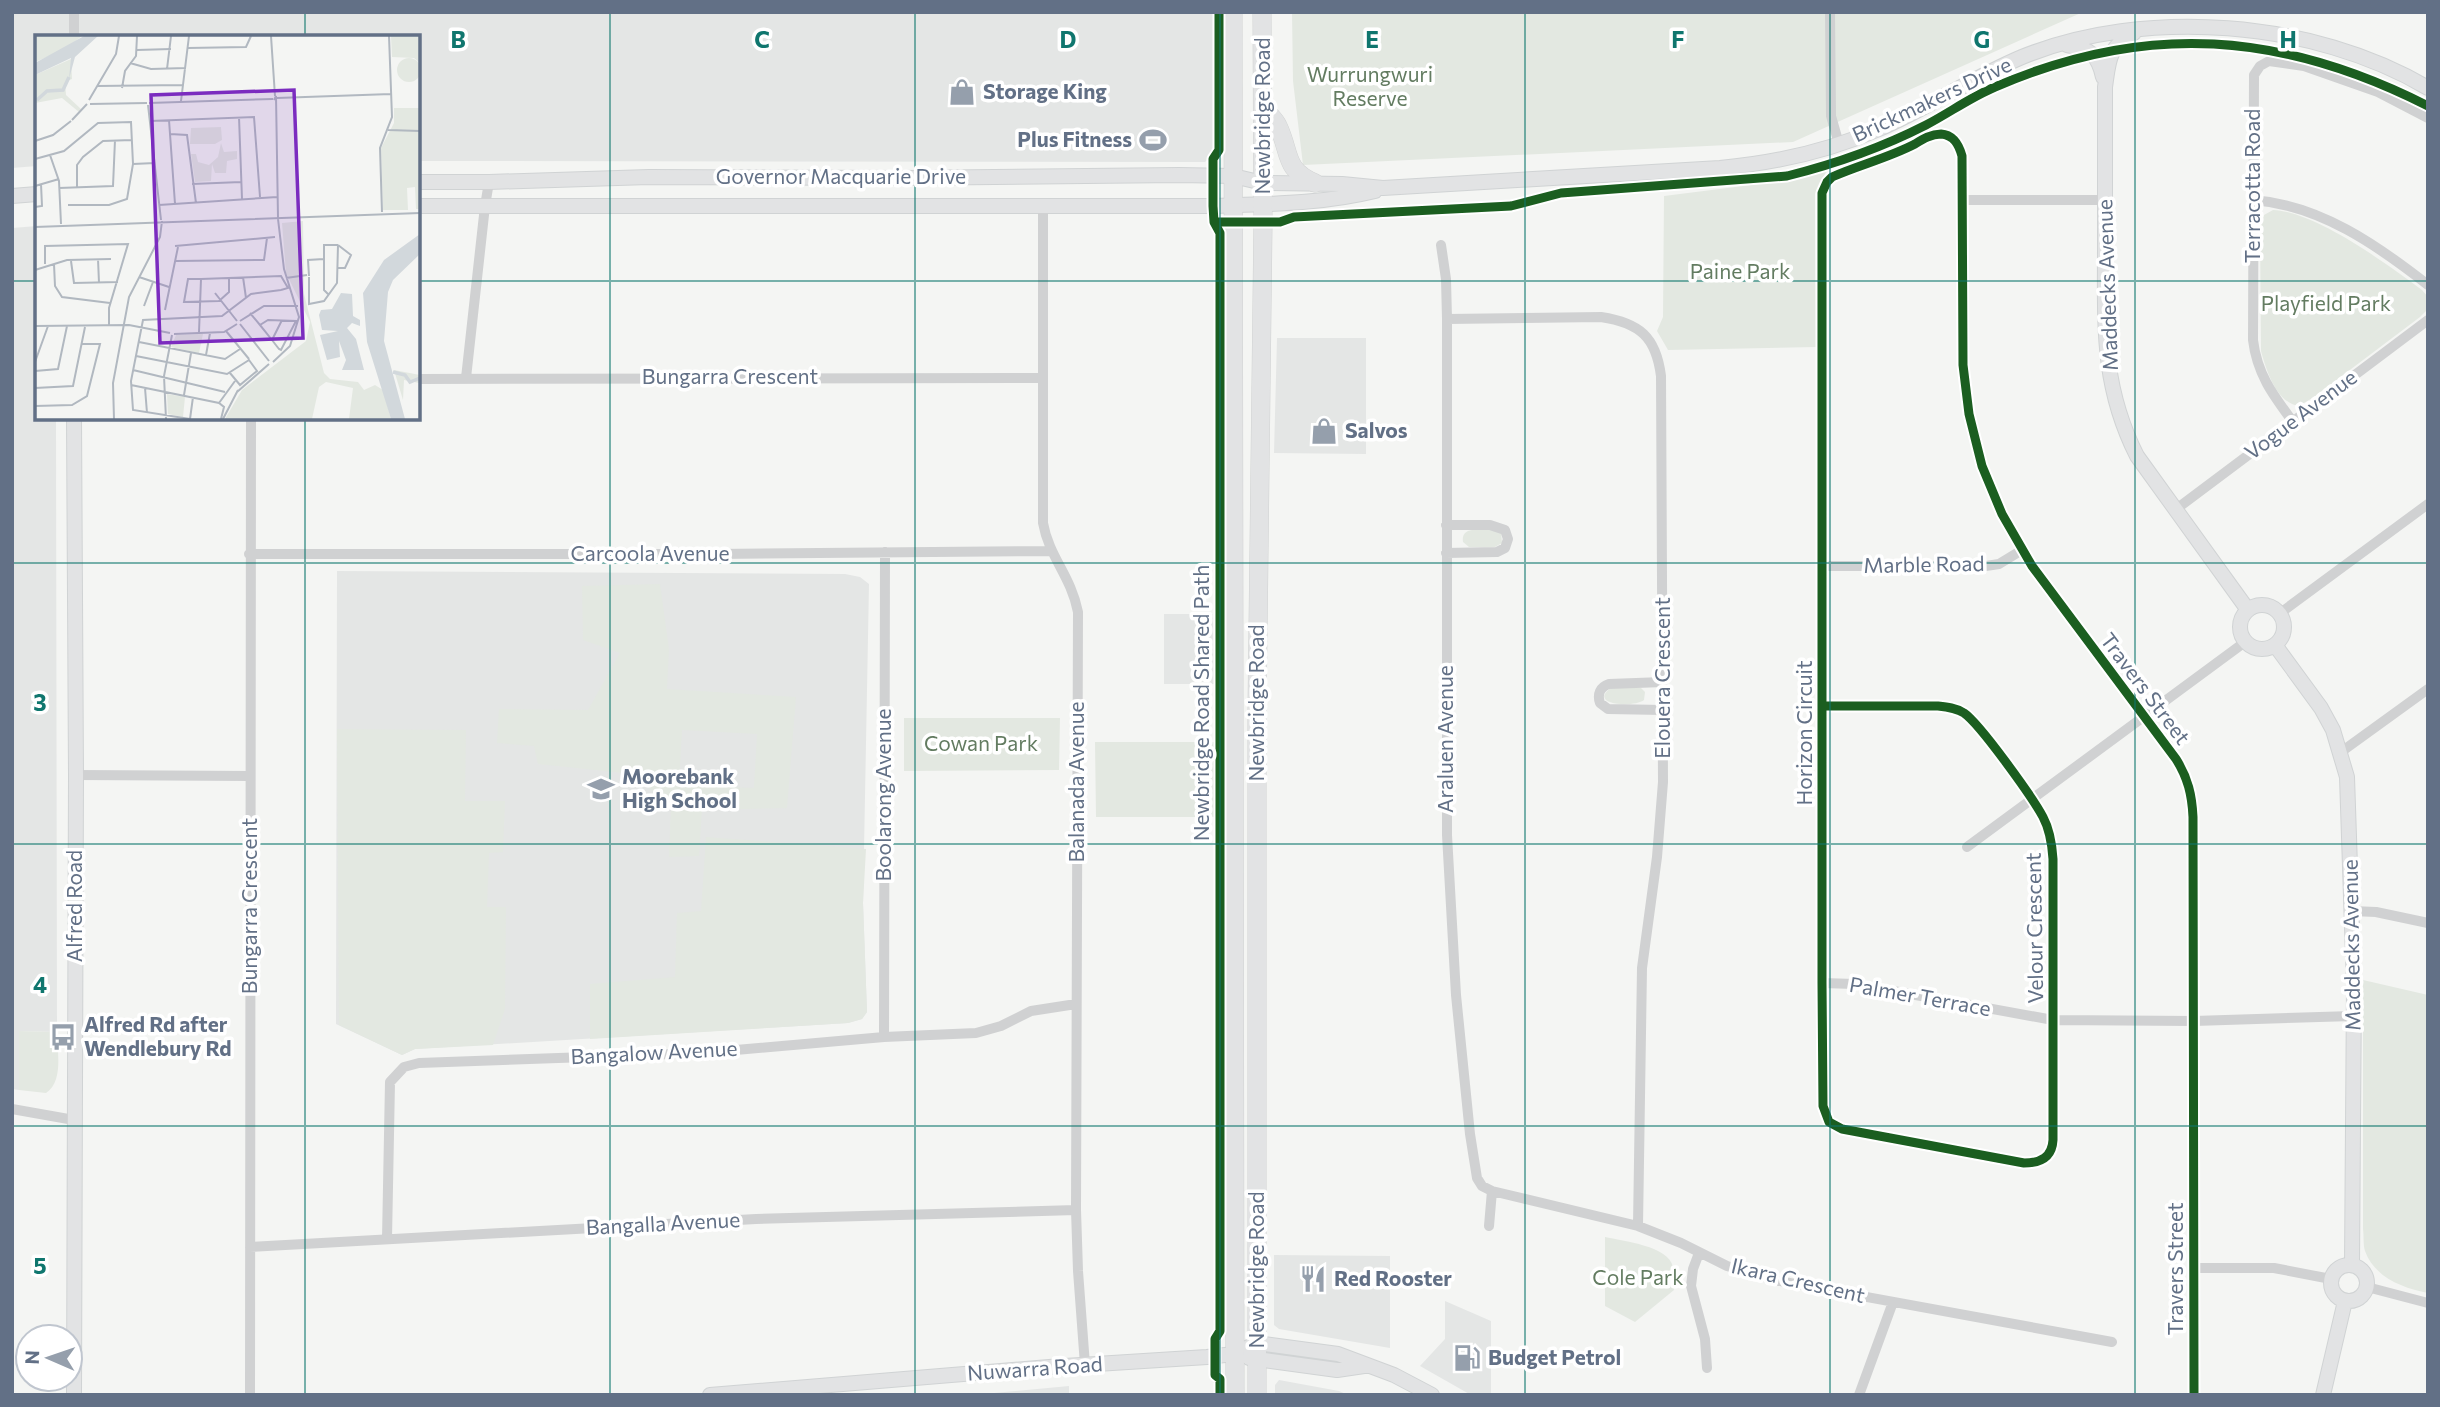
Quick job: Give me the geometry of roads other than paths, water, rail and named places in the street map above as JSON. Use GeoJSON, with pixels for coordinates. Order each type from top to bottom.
{"type":"FeatureCollection","features":[{"type":"Feature","properties":{"kind":"highway","name":"Newbridge Road"},"geometry":{"type":"LineString","coordinates":[[1233,12],[1234,1395]]}},
{"type":"Feature","properties":{"kind":"highway","name":"Newbridge Road"},"geometry":{"type":"LineString","coordinates":[[1257,1395],[1257,713],[1264,205],[1262,12]]}},
{"type":"Feature","properties":{"kind":"highway"},"geometry":{"type":"LineString","coordinates":[[1264,108],[1277,124],[1292,167],[1297,174],[1315,183]]}},
{"type":"Feature","properties":{"kind":"street"},"geometry":{"type":"LineString","coordinates":[[74,12],[74,35]]}},
{"type":"Feature","properties":{"kind":"street"},"geometry":{"type":"LineString","coordinates":[[1831,12],[1831,116],[1839,144]]}},
{"type":"Feature","properties":{"kind":"street","name":"Brickmakers Drive"},"geometry":{"type":"LineString","coordinates":[[1263,183],[1315,183],[1384,188],[1741,166],[1787,158],[1839,144],[1879,129],[2024,56],[2063,44],[2141,29],[2228,28],[2299,39],[2350,53],[2428,88]]}},
{"type":"Feature","properties":{"kind":"street","name":"Maddecks Avenue"},"geometry":{"type":"LineString","coordinates":[[2141,29],[2121,40],[2112,51],[2105,87],[2105,324],[2108,373],[2124,430],[2137,456],[2248,610]]}},
{"type":"Feature","properties":{"kind":"street","name":"Maddecks Avenue"},"geometry":{"type":"LineString","coordinates":[[2063,44],[2081,47],[2093,54],[2100,62],[2105,87]]}},
{"type":"Feature","properties":{"kind":"street","name":"Terracotta Road"},"geometry":{"type":"LineString","coordinates":[[2293,422],[2264,381],[2255,355],[2253,80],[2260,66],[2274,61],[2328,73],[2378,92],[2428,118]]}},
{"type":"Feature","properties":{"kind":"street","name":"Horizon Circuit"},"geometry":{"type":"LineString","coordinates":[[1962,200],[1961,151],[1954,140],[1943,135],[1926,138],[1878,161],[1832,177],[1824,187],[1822,199],[1822,983],[1825,1117],[1832,1125],[1842,1129],[2024,1163],[2043,1160],[2053,1147],[2053,1020]]}},
{"type":"Feature","properties":{"kind":"street","name":"Governor Macquarie Drive"},"geometry":{"type":"LineString","coordinates":[[420,182],[649,177],[1233,176],[1263,183]]}},
{"type":"Feature","properties":{"kind":"street"},"geometry":{"type":"LineString","coordinates":[[466,378],[489,182]]}},
{"type":"Feature","properties":{"kind":"street","name":"Brickmakers Drive"},"geometry":{"type":"LineString","coordinates":[[1232,205],[1342,199],[1384,188]]}},
{"type":"Feature","properties":{"kind":"street"},"geometry":{"type":"LineString","coordinates":[[12,196],[35,194]]}},
{"type":"Feature","properties":{"kind":"street"},"geometry":{"type":"LineString","coordinates":[[1962,200],[2105,200]]}},
{"type":"Feature","properties":{"kind":"street","name":"Travers Street"},"geometry":{"type":"LineString","coordinates":[[1962,200],[1962,336],[1965,389],[1974,439],[1992,492],[2022,550],[2185,773],[2193,803],[2194,1395]]}},
{"type":"Feature","properties":{"kind":"street"},"geometry":{"type":"LineString","coordinates":[[2253,200],[2286,204],[2343,227],[2428,285]]}},
{"type":"Feature","properties":{"kind":"street","name":"Balanada Avenue"},"geometry":{"type":"LineString","coordinates":[[1043,205],[1043,523],[1045,536],[1072,587],[1078,612],[1076,1210],[1085,1365]]}},
{"type":"Feature","properties":{"kind":"street","name":"Governor Macquarie Drive"},"geometry":{"type":"LineString","coordinates":[[420,206],[1232,205]]}},
{"type":"Feature","properties":{"kind":"street","name":"Araluen Avenue"},"geometry":{"type":"LineString","coordinates":[[1441,244],[1447,279],[1447,835],[1452,946],[1475,1172],[1479,1182],[1492,1191]]}},
{"type":"Feature","properties":{"kind":"street","name":"Elouera Crescent"},"geometry":{"type":"LineString","coordinates":[[1447,319],[1601,317],[1629,324],[1640,330],[1656,348],[1661,376],[1661,820],[1646,929],[1640,1006],[1638,1226]]}},
{"type":"Feature","properties":{"kind":"street","name":"Vogue Avenue"},"geometry":{"type":"LineString","coordinates":[[2175,510],[2428,320]]}},
{"type":"Feature","properties":{"kind":"street","name":"Bungarra Crescent"},"geometry":{"type":"LineString","coordinates":[[420,379],[1043,378]]}},
{"type":"Feature","properties":{"kind":"street","name":"Alfred Road"},"geometry":{"type":"LineString","coordinates":[[74,420],[74,1395]]}},
{"type":"Feature","properties":{"kind":"street","name":"Bungarra Crescent"},"geometry":{"type":"LineString","coordinates":[[250,1395],[251,420]]}},
{"type":"Feature","properties":{"kind":"street"},"geometry":{"type":"LineString","coordinates":[[2279,614],[2428,504]]}},
{"type":"Feature","properties":{"kind":"street"},"geometry":{"type":"LineString","coordinates":[[1446,525],[1495,526],[1505,530],[1508,539],[1505,548],[1497,552],[1446,553]]}},
{"type":"Feature","properties":{"kind":"street","name":"Marble Road"},"geometry":{"type":"LineString","coordinates":[[1822,566],[1986,566],[1999,564],[2022,550]]}},
{"type":"Feature","properties":{"kind":"street","name":"Carcoola Avenue"},"geometry":{"type":"LineString","coordinates":[[249,554],[1052,551]]}},
{"type":"Feature","properties":{"kind":"street","name":"Boolarong Avenue"},"geometry":{"type":"LineString","coordinates":[[884,1037],[885,552]]}},
{"type":"Feature","properties":{"kind":"street"},"geometry":{"type":"LineString","coordinates":[[2261,605],[2268,606],[2279,614],[2283,620],[2283,634],[2275,645],[2262,650],[2245,642],[2241,635],[2240,621],[2248,610],[2261,605]]}},
{"type":"Feature","properties":{"kind":"street"},"geometry":{"type":"LineString","coordinates":[[1967,847],[2245,642]]}},
{"type":"Feature","properties":{"kind":"street","name":"Maddecks Avenue"},"geometry":{"type":"LineString","coordinates":[[2275,645],[2321,708],[2333,730],[2347,777],[2350,801],[2352,1265]]}},
{"type":"Feature","properties":{"kind":"street"},"geometry":{"type":"LineString","coordinates":[[1663,682],[1609,684],[1600,690],[1598,698],[1608,709],[1663,710]]}},
{"type":"Feature","properties":{"kind":"street"},"geometry":{"type":"LineString","coordinates":[[2341,752],[2428,689]]}},
{"type":"Feature","properties":{"kind":"street","name":"Velour Crescent"},"geometry":{"type":"LineString","coordinates":[[1822,706],[1938,706],[1965,713],[2031,799],[2043,817],[2052,845],[2053,1020]]}},
{"type":"Feature","properties":{"kind":"street"},"geometry":{"type":"LineString","coordinates":[[76,775],[250,776]]}},
{"type":"Feature","properties":{"kind":"street"},"geometry":{"type":"LineString","coordinates":[[2351,911],[2376,912],[2428,923]]}},
{"type":"Feature","properties":{"kind":"street","name":"Palmer Terrace"},"geometry":{"type":"LineString","coordinates":[[1822,983],[1854,984],[2053,1020],[2194,1021],[2353,1016]]}},
{"type":"Feature","properties":{"kind":"street","name":"Bangalow Avenue"},"geometry":{"type":"LineString","coordinates":[[387,1240],[390,1082],[404,1067],[419,1063],[702,1052],[884,1037],[976,1033],[1001,1026],[1031,1011],[1076,1004]]}},
{"type":"Feature","properties":{"kind":"street"},"geometry":{"type":"LineString","coordinates":[[12,1109],[74,1120]]}},
{"type":"Feature","properties":{"kind":"street"},"geometry":{"type":"LineString","coordinates":[[1489,1226],[1492,1191]]}},
{"type":"Feature","properties":{"kind":"street","name":"Ikara Crescent"},"geometry":{"type":"LineString","coordinates":[[1492,1191],[1638,1226],[1752,1275],[2112,1342]]}},
{"type":"Feature","properties":{"kind":"street","name":"Bangalla Avenue"},"geometry":{"type":"LineString","coordinates":[[250,1247],[756,1219],[1076,1210]]}},
{"type":"Feature","properties":{"kind":"street"},"geometry":{"type":"LineString","coordinates":[[1699,1252],[1691,1286],[1705,1339],[1707,1368]]}},
{"type":"Feature","properties":{"kind":"street"},"geometry":{"type":"LineString","coordinates":[[2352,1265],[2365,1274],[2367,1287],[2357,1300],[2345,1301],[2335,1296],[2331,1279],[2341,1266],[2352,1265]]}},
{"type":"Feature","properties":{"kind":"street"},"geometry":{"type":"LineString","coordinates":[[2193,1268],[2274,1268],[2331,1279]]}},
{"type":"Feature","properties":{"kind":"street"},"geometry":{"type":"LineString","coordinates":[[2367,1287],[2428,1303]]}},
{"type":"Feature","properties":{"kind":"street"},"geometry":{"type":"LineString","coordinates":[[2323,1395],[2345,1301]]}},
{"type":"Feature","properties":{"kind":"street"},"geometry":{"type":"LineString","coordinates":[[1859,1395],[1893,1302]]}},
{"type":"Feature","properties":{"kind":"street","name":"Nuwarra Road"},"geometry":{"type":"LineString","coordinates":[[710,1395],[1257,1352],[1337,1370],[1366,1366],[1394,1375],[1432,1395]]}},
{"type":"Feature","properties":{"kind":"place","name":"Storage King"},"geometry":{"type":"Point","coordinates":[962,92]}},
{"type":"Feature","properties":{"kind":"place","name":"Plus Fitness"},"geometry":{"type":"Point","coordinates":[1153,140]}},
{"type":"Feature","properties":{"kind":"place","name":"Salvos"},"geometry":{"type":"Point","coordinates":[1324,431]}},
{"type":"Feature","properties":{"kind":"place","name":"Moorebank High School"},"geometry":{"type":"Point","coordinates":[601,789]}},
{"type":"Feature","properties":{"kind":"place","name":"Alfred Rd after Wendlebury Rd"},"geometry":{"type":"Point","coordinates":[63,1037]}},
{"type":"Feature","properties":{"kind":"place","name":"Red Rooster"},"geometry":{"type":"Point","coordinates":[1313,1279]}},
{"type":"Feature","properties":{"kind":"place","name":"Budget Petrol"},"geometry":{"type":"Point","coordinates":[1467,1358]}},
{"type":"Feature","properties":{"kind":"park label","name":"Wurrungwuri Reserve"},"geometry":{"type":"Point","coordinates":[1370,87]}},
{"type":"Feature","properties":{"kind":"park label","name":"Paine Park"},"geometry":{"type":"Point","coordinates":[1740,272]}},
{"type":"Feature","properties":{"kind":"park label","name":"Playfield Park"},"geometry":{"type":"Point","coordinates":[2326,304]}},
{"type":"Feature","properties":{"kind":"park label","name":"Cowan Park"},"geometry":{"type":"Point","coordinates":[981,744]}},
{"type":"Feature","properties":{"kind":"park label","name":"Cole Park"},"geometry":{"type":"Point","coordinates":[1638,1278]}}]}
